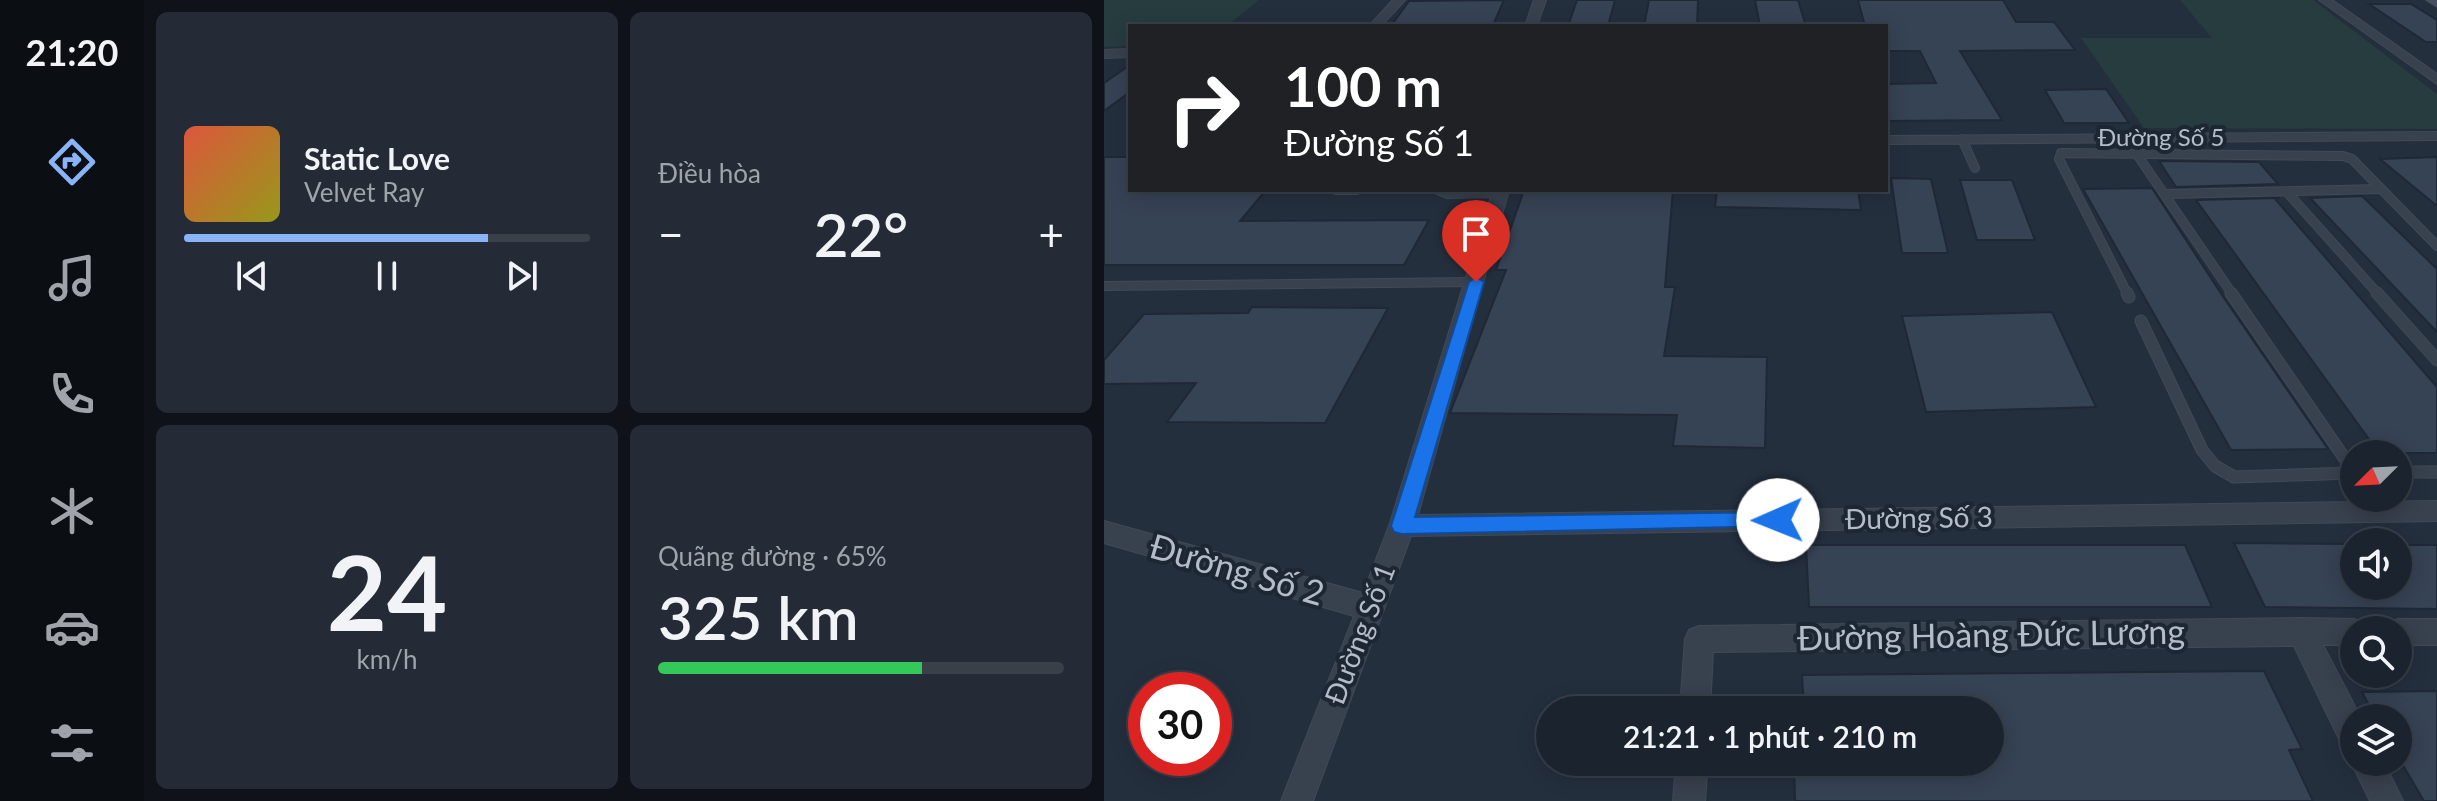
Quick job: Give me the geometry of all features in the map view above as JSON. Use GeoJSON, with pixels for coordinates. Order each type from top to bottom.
{"type":"FeatureCollection","features":[{"type":"Feature","properties":{"kind":"street"},"geometry":{"type":"LineString","coordinates":[[1377,24],[1399,0]]}},
{"type":"Feature","properties":{"kind":"street"},"geometry":{"type":"LineString","coordinates":[[1532,24],[1540,0]]}},
{"type":"Feature","properties":{"kind":"street"},"geometry":{"type":"LineString","coordinates":[[2325,0],[2437,80]]}},
{"type":"Feature","properties":{"kind":"street"},"geometry":{"type":"LineString","coordinates":[[1104,54],[1128,53]]}},
{"type":"Feature","properties":{"kind":"street","name":"Đường Số 1"},"geometry":{"type":"LineString","coordinates":[[1297,801],[1402,526],[1501,192]]}},
{"type":"Feature","properties":{"kind":"street","name":"Đường Số 3"},"geometry":{"type":"LineString","coordinates":[[1402,526],[2437,511]]}},
{"type":"Feature","properties":{"kind":"street","name":"Đường Số 2"},"geometry":{"type":"LineString","coordinates":[[1104,532],[1370,608]]}},
{"type":"Feature","properties":{"kind":"street"},"geometry":{"type":"LineString","coordinates":[[2301,631],[2340,708]]}},
{"type":"Feature","properties":{"kind":"street","name":"Đường Hoàng Đức Lương"},"geometry":{"type":"LineString","coordinates":[[1696,696],[1699,639],[2340,632]]}},
{"type":"Feature","properties":{"kind":"street"},"geometry":{"type":"LineString","coordinates":[[2412,632],[2437,632]]}},
{"type":"Feature","properties":{"kind":"street"},"geometry":{"type":"LineString","coordinates":[[1689,801],[1691,776]]}},
{"type":"Feature","properties":{"kind":"street"},"geometry":{"type":"LineString","coordinates":[[2374,776],[2387,801]]}},
{"type":"Feature","properties":{"kind":"lane","name":"Đường Số 5"},"geometry":{"type":"LineString","coordinates":[[1888,140],[2437,136]]}},
{"type":"Feature","properties":{"kind":"lane"},"geometry":{"type":"LineString","coordinates":[[1962,139],[1975,168]]}},
{"type":"Feature","properties":{"kind":"lane"},"geometry":{"type":"LineString","coordinates":[[2129,297],[2058,156],[2061,153],[2343,156],[2352,159],[2437,246]]}},
{"type":"Feature","properties":{"kind":"lane"},"geometry":{"type":"LineString","coordinates":[[2136,153],[2340,451]]}},
{"type":"Feature","properties":{"kind":"lane"},"geometry":{"type":"LineString","coordinates":[[2166,194],[2379,189]]}},
{"type":"Feature","properties":{"kind":"lane"},"geometry":{"type":"LineString","coordinates":[[1443,192],[1501,192]]}},
{"type":"Feature","properties":{"kind":"lane"},"geometry":{"type":"LineString","coordinates":[[2287,192],[2437,360]]}},
{"type":"Feature","properties":{"kind":"lane"},"geometry":{"type":"LineString","coordinates":[[1104,286],[1476,282]]}},
{"type":"Feature","properties":{"kind":"lane"},"geometry":{"type":"LineString","coordinates":[[2141,321],[2202,450],[2215,466],[2234,477],[2340,473]]}},
{"type":"Feature","properties":{"kind":"lane"},"geometry":{"type":"LineString","coordinates":[[2412,472],[2437,472]]}},
{"type":"Feature","properties":{"kind":"green space"},"geometry":{"type":"Polygon","coordinates":[[[1104,0],[1259,0],[1229,24],[1128,24],[1128,46],[1104,47],[1104,0]]]}},
{"type":"Feature","properties":{"kind":"green space"},"geometry":{"type":"Polygon","coordinates":[[[2180,0],[2313,0],[2437,94],[2437,129],[2144,128],[2081,38],[2212,38],[2180,0]]]}},
{"type":"Feature","properties":{"kind":"building"},"geometry":{"type":"Polygon","coordinates":[[[1504,0],[1493,24],[1392,24],[1409,1],[1504,0]]]}},
{"type":"Feature","properties":{"kind":"building"},"geometry":{"type":"Polygon","coordinates":[[[1577,0],[1615,0],[1609,24],[1569,24],[1577,0]]]}},
{"type":"Feature","properties":{"kind":"building"},"geometry":{"type":"Polygon","coordinates":[[[1649,0],[1698,0],[1697,24],[1644,24],[1649,0]]]}},
{"type":"Feature","properties":{"kind":"building"},"geometry":{"type":"Polygon","coordinates":[[[1755,0],[1798,0],[1805,24],[1760,24],[1755,0]]]}},
{"type":"Feature","properties":{"kind":"building"},"geometry":{"type":"Polygon","coordinates":[[[1858,0],[2003,0],[2016,22],[2054,22],[2075,50],[1960,51],[2002,120],[1888,121],[1888,84],[1936,83],[1920,51],[1888,51],[1888,24],[1864,24],[1858,0]]]}},
{"type":"Feature","properties":{"kind":"building"},"geometry":{"type":"Polygon","coordinates":[[[2369,4],[2411,4],[2437,20],[2437,42],[2426,42],[2369,4]]]}},
{"type":"Feature","properties":{"kind":"building"},"geometry":{"type":"Polygon","coordinates":[[[1128,66],[1128,93],[1104,111],[1104,83],[1128,66]]]}},
{"type":"Feature","properties":{"kind":"building"},"geometry":{"type":"Polygon","coordinates":[[[2106,89],[2129,123],[2064,123],[2045,90],[2106,89]]]}},
{"type":"Feature","properties":{"kind":"building"},"geometry":{"type":"Polygon","coordinates":[[[1104,157],[1128,157],[1128,192],[1264,192],[1240,221],[1429,220],[1404,265],[1104,265],[1104,157]]]}},
{"type":"Feature","properties":{"kind":"building"},"geometry":{"type":"Polygon","coordinates":[[[2437,157],[2437,206],[2380,159],[2437,157]]]}},
{"type":"Feature","properties":{"kind":"building"},"geometry":{"type":"Polygon","coordinates":[[[2159,161],[2259,162],[2278,184],[2176,187],[2159,161]]]}},
{"type":"Feature","properties":{"kind":"building"},"geometry":{"type":"Polygon","coordinates":[[[1891,178],[1931,179],[1948,253],[1902,253],[1891,178]]]}},
{"type":"Feature","properties":{"kind":"building"},"geometry":{"type":"Polygon","coordinates":[[[1960,180],[2012,180],[2035,240],[1977,240],[1960,180]]]}},
{"type":"Feature","properties":{"kind":"building"},"geometry":{"type":"Polygon","coordinates":[[[2152,188],[2328,449],[2231,450],[2083,189],[2152,188]]]}},
{"type":"Feature","properties":{"kind":"building"},"geometry":{"type":"Polygon","coordinates":[[[1523,192],[1673,192],[1665,287],[1675,287],[1664,356],[1767,357],[1765,448],[1673,446],[1677,415],[1450,413],[1506,270],[1496,270],[1523,192]]]}},
{"type":"Feature","properties":{"kind":"building"},"geometry":{"type":"Polygon","coordinates":[[[1717,192],[1858,192],[1861,210],[1715,207],[1717,192]]]}},
{"type":"Feature","properties":{"kind":"building"},"geometry":{"type":"Polygon","coordinates":[[[2362,196],[2437,269],[2437,332],[2310,198],[2362,196]]]}},
{"type":"Feature","properties":{"kind":"building"},"geometry":{"type":"Polygon","coordinates":[[[2278,198],[2276,200],[2437,387],[2437,453],[2412,453],[2412,440],[2370,440],[2196,200],[2278,198]]]}},
{"type":"Feature","properties":{"kind":"building"},"geometry":{"type":"Polygon","coordinates":[[[1252,307],[1388,308],[1325,423],[1167,422],[1196,383],[1104,384],[1104,360],[1144,314],[1248,313],[1252,307]]]}},
{"type":"Feature","properties":{"kind":"building"},"geometry":{"type":"Polygon","coordinates":[[[2052,312],[2096,407],[1926,412],[1902,316],[2052,312]]]}},
{"type":"Feature","properties":{"kind":"building"},"geometry":{"type":"Polygon","coordinates":[[[2234,543],[2340,544],[2340,600],[2412,600],[2412,545],[2437,545],[2437,609],[2265,607],[2234,543]]]}},
{"type":"Feature","properties":{"kind":"building"},"geometry":{"type":"Polygon","coordinates":[[[1806,545],[2185,545],[2212,607],[1809,607],[1806,545]]]}},
{"type":"Feature","properties":{"kind":"building"},"geometry":{"type":"Polygon","coordinates":[[[2264,671],[2302,749],[2289,750],[2313,801],[1795,801],[1794,776],[2004,776],[2004,696],[1803,696],[1802,675],[2264,671]]]}},
{"type":"Feature","properties":{"kind":"building"},"geometry":{"type":"Polygon","coordinates":[[[2437,691],[2437,801],[2424,801],[2409,776],[2412,776],[2412,704],[2368,704],[2362,692],[2437,691]]]}},
{"type":"Feature","properties":{"kind":"route"},"geometry":{"type":"LineString","coordinates":[[1476,282],[1402,526],[1778,520]]}}]}
